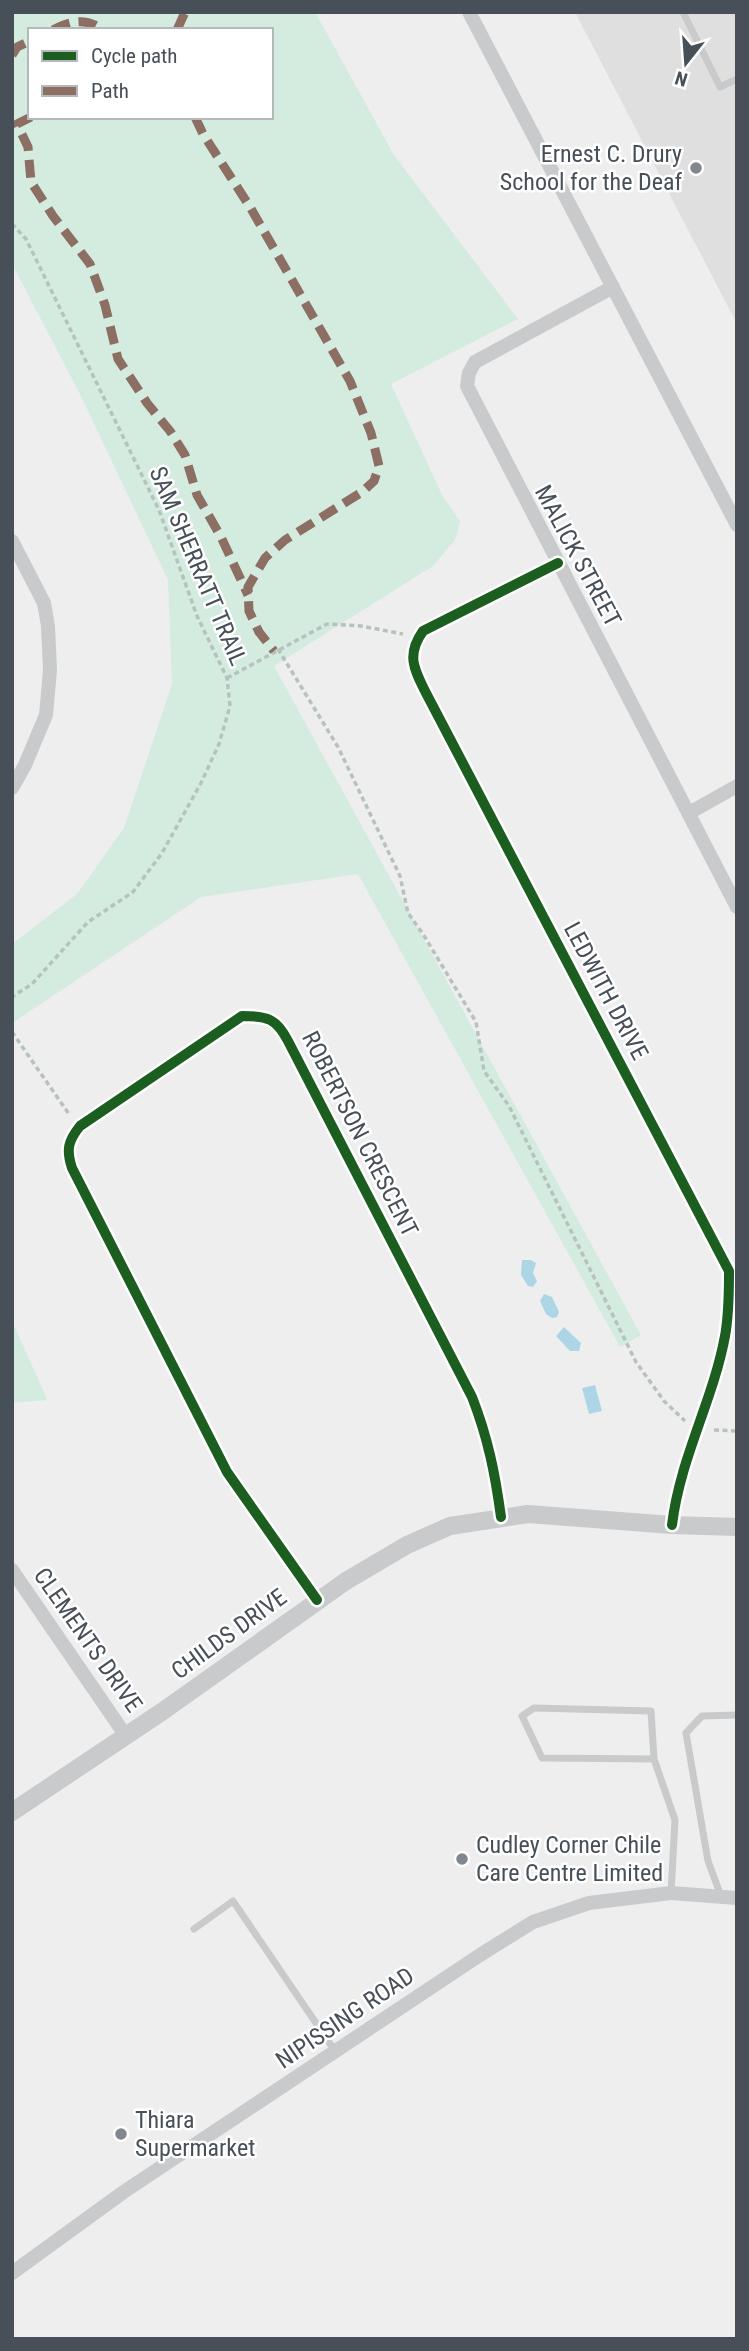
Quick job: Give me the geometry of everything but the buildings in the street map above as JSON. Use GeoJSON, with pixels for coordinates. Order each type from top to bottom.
{"type":"FeatureCollection","features":[{"type":"Feature","properties":{"kind":"street"},"geometry":{"type":"LineString","coordinates":[[469,12],[737,525]]}},
{"type":"Feature","properties":{"kind":"street","name":"MALICK STREET"},"geometry":{"type":"LineString","coordinates":[[613,288],[475,362],[469,373],[467,386],[737,907]]}},
{"type":"Feature","properties":{"kind":"street"},"geometry":{"type":"LineString","coordinates":[[12,541],[44,603],[50,670],[46,715],[12,788]]}},
{"type":"Feature","properties":{"kind":"street"},"geometry":{"type":"LineString","coordinates":[[418,638],[432,625],[558,563]]}},
{"type":"Feature","properties":{"kind":"street","name":"LEDWITH DRIVE"},"geometry":{"type":"LineString","coordinates":[[418,638],[413,654],[416,674],[733,1269],[726,1335],[676,1495],[673,1525]]}},
{"type":"Feature","properties":{"kind":"street"},"geometry":{"type":"LineString","coordinates":[[689,813],[737,786]]}},
{"type":"Feature","properties":{"kind":"street","name":"ROBERTSON CRESCENT"},"geometry":{"type":"LineString","coordinates":[[80,1126],[242,1016],[259,1016],[274,1020],[288,1041],[472,1397],[486,1433],[501,1517]]}},
{"type":"Feature","properties":{"kind":"street"},"geometry":{"type":"LineString","coordinates":[[80,1126],[68,1145],[67,1155],[72,1168],[226,1472],[317,1600]]}},
{"type":"Feature","properties":{"kind":"street","name":"CHILDS DRIVE"},"geometry":{"type":"LineString","coordinates":[[12,1812],[317,1600],[407,1545],[450,1526],[527,1514],[737,1527]]}},
{"type":"Feature","properties":{"kind":"street","name":"CLEMENTS DRIVE"},"geometry":{"type":"LineString","coordinates":[[12,1570],[126,1735]]}},
{"type":"Feature","properties":{"kind":"street","name":"NIPISSING ROAD"},"geometry":{"type":"LineString","coordinates":[[12,2273],[125,2191],[533,1922],[589,1903],[671,1893],[737,1898]]}},
{"type":"Feature","properties":{"kind":"lane"},"geometry":{"type":"LineString","coordinates":[[683,12],[720,87],[737,79]]}},
{"type":"Feature","properties":{"kind":"lane"},"geometry":{"type":"LineString","coordinates":[[654,1759],[542,1758],[522,1716],[534,1708],[651,1711],[654,1759],[675,1820],[671,1893]]}},
{"type":"Feature","properties":{"kind":"lane"},"geometry":{"type":"LineString","coordinates":[[722,1896],[708,1861],[686,1733],[702,1716],[737,1715]]}},
{"type":"Feature","properties":{"kind":"lane"},"geometry":{"type":"LineString","coordinates":[[194,1929],[233,1901],[336,2051]]}},
{"type":"Feature","properties":{"kind":"path"},"geometry":{"type":"LineString","coordinates":[[226,678],[327,624],[360,626],[418,638]]}},
{"type":"Feature","properties":{"kind":"path"},"geometry":{"type":"LineString","coordinates":[[278,649],[338,747],[400,876],[408,913],[475,1022],[484,1071],[509,1106],[636,1362],[677,1416],[696,1429],[737,1431]]}},
{"type":"Feature","properties":{"kind":"path"},"geometry":{"type":"LineString","coordinates":[[12,1031],[63,1108],[80,1126]]}},
{"type":"Feature","properties":{"kind":"shaded area","name":"Ernest C. Drury School for the Deaf"},"geometry":{"type":"Polygon","coordinates":[[[575,12],[737,12],[737,324],[575,12]]]}},
{"type":"Feature","properties":{"kind":"green space"},"geometry":{"type":"Polygon","coordinates":[[[12,12],[315,12],[394,155],[518,319],[391,384],[442,495],[460,521],[455,540],[433,566],[274,666],[641,1335],[620,1347],[358,874],[201,897],[12,1023],[12,944],[77,894],[124,828],[172,684],[168,580],[81,396],[12,264],[12,12]]]}},
{"type":"Feature","properties":{"kind":"green space"},"geometry":{"type":"Polygon","coordinates":[[[12,1321],[47,1399],[47,1400],[12,1403],[12,1321]]]}},
{"type":"Feature","properties":{"kind":"water"},"geometry":{"type":"Polygon","coordinates":[[[522,1260],[536,1263],[533,1273],[537,1281],[533,1287],[528,1286],[521,1275],[522,1260]]]}},
{"type":"Feature","properties":{"kind":"water"},"geometry":{"type":"Polygon","coordinates":[[[544,1294],[552,1297],[559,1312],[557,1317],[552,1318],[546,1314],[540,1301],[544,1294]]]}},
{"type":"Feature","properties":{"kind":"water"},"geometry":{"type":"Polygon","coordinates":[[[564,1327],[581,1343],[579,1351],[570,1351],[556,1336],[564,1327]]]}},
{"type":"Feature","properties":{"kind":"water"},"geometry":{"type":"Polygon","coordinates":[[[595,1385],[602,1411],[589,1414],[582,1388],[595,1385]]]}},
{"type":"Feature","properties":{"kind":"marked path"},"geometry":{"type":"LineString","coordinates":[[178,28],[185,12]]}},
{"type":"Feature","properties":{"kind":"marked path"},"geometry":{"type":"LineString","coordinates":[[57,28],[78,22],[90,23],[100,28]]}},
{"type":"Feature","properties":{"kind":"marked path"},"geometry":{"type":"LineString","coordinates":[[12,55],[17,47],[28,42]]}},
{"type":"Feature","properties":{"kind":"marked path"},"geometry":{"type":"LineString","coordinates":[[28,118],[17,124],[28,147],[31,182],[90,264],[105,305],[118,359],[185,455],[197,495],[221,537],[248,595]]}},
{"type":"Feature","properties":{"kind":"marked path"},"geometry":{"type":"LineString","coordinates":[[196,119],[350,381],[371,433],[379,466],[374,481],[362,492],[285,540],[265,558],[248,587],[249,611],[259,632],[274,651]]}},
{"type":"Feature","properties":{"kind":"cycle path"},"geometry":{"type":"LineString","coordinates":[[558,563],[423,631],[413,655],[418,677],[426,693],[729,1271],[728,1312],[720,1360],[682,1476],[672,1525]]}},
{"type":"Feature","properties":{"kind":"cycle path"},"geometry":{"type":"LineString","coordinates":[[317,1600],[227,1472],[72,1168],[69,1156],[69,1146],[80,1126],[242,1016],[270,1020],[279,1027],[288,1041],[472,1397],[490,1456],[501,1517]]}},
{"type":"Feature","properties":{"kind":"place","name":"Ernest C. Drury School for the Deaf"},"geometry":{"type":"Point","coordinates":[696,168]}},
{"type":"Feature","properties":{"kind":"place","name":"Cudley Corner Chile Care Centre Limited"},"geometry":{"type":"Point","coordinates":[462,1859]}},
{"type":"Feature","properties":{"kind":"place","name":"Thiara Supermarket"},"geometry":{"type":"Point","coordinates":[121,2134]}}]}
